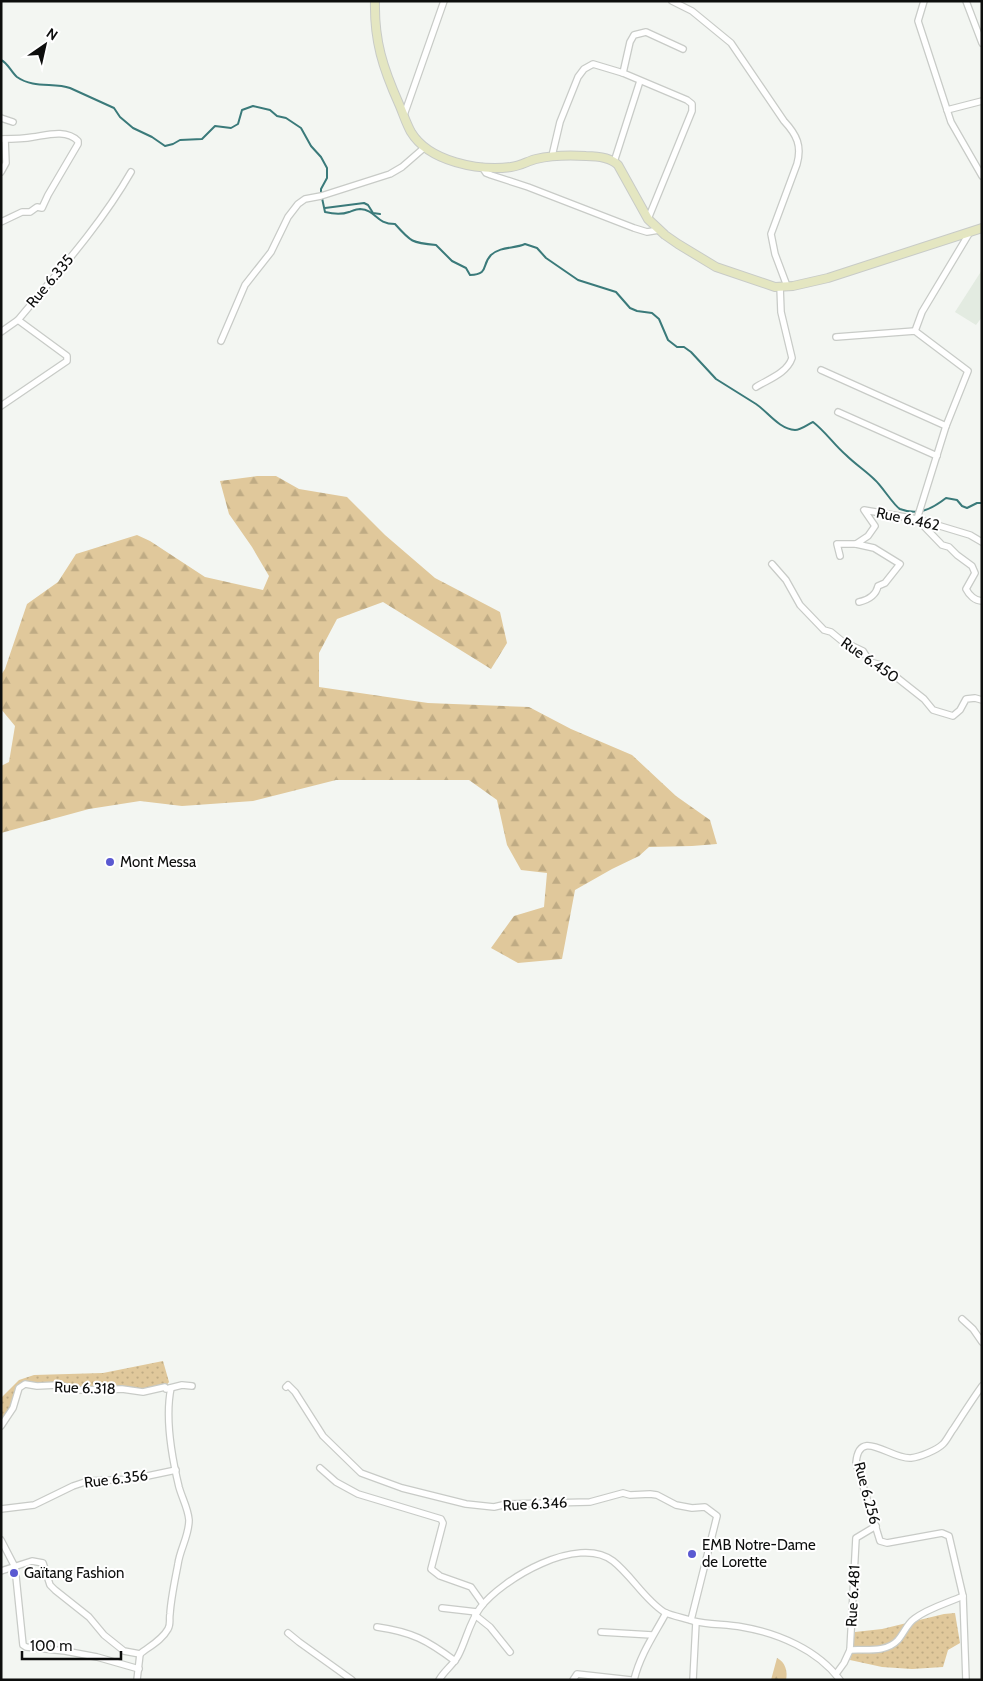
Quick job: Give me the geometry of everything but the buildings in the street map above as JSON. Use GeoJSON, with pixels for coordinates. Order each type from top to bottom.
{"type":"FeatureCollection","features":[{"type":"Feature","properties":{"kind":"street"},"geometry":{"type":"LineString","coordinates":[[375,1],[376,31],[383,65],[412,132],[424,147],[435,154],[459,163],[482,167],[511,167],[552,156],[589,156],[604,158],[614,162],[648,219],[678,244],[716,267],[775,287],[793,286],[828,278],[982,228]]}},
{"type":"Feature","properties":{"kind":"street"},"geometry":{"type":"LineString","coordinates":[[404,115],[444,1]]}},
{"type":"Feature","properties":{"kind":"street"},"geometry":{"type":"LineString","coordinates":[[672,1],[692,11],[731,43],[798,141],[800,155],[771,234],[783,286],[781,312],[792,358],[783,372],[756,387]]}},
{"type":"Feature","properties":{"kind":"street"},"geometry":{"type":"LineString","coordinates":[[924,1],[918,21],[947,110],[951,122],[982,176]]}},
{"type":"Feature","properties":{"kind":"street"},"geometry":{"type":"LineString","coordinates":[[966,1],[982,43]]}},
{"type":"Feature","properties":{"kind":"street"},"geometry":{"type":"LineString","coordinates":[[623,73],[630,42],[634,35],[646,32],[683,48]]}},
{"type":"Feature","properties":{"kind":"street"},"geometry":{"type":"LineString","coordinates":[[552,156],[560,122],[584,68],[594,64],[623,73],[687,100],[692,104],[692,110],[648,219]]}},
{"type":"Feature","properties":{"kind":"street"},"geometry":{"type":"LineString","coordinates":[[614,162],[640,81]]}},
{"type":"Feature","properties":{"kind":"street"},"geometry":{"type":"LineString","coordinates":[[947,110],[982,101]]}},
{"type":"Feature","properties":{"kind":"street"},"geometry":{"type":"LineString","coordinates":[[1,118],[13,122]]}},
{"type":"Feature","properties":{"kind":"street"},"geometry":{"type":"LineString","coordinates":[[1,172],[6,163],[3,139],[32,138],[53,133],[75,138],[78,141],[42,208],[36,207],[30,212],[22,212],[1,222]]}},
{"type":"Feature","properties":{"kind":"street"},"geometry":{"type":"LineString","coordinates":[[221,341],[245,284],[267,257],[288,217],[298,204],[305,199],[321,196],[390,174],[408,163],[424,147]]}},
{"type":"Feature","properties":{"kind":"street"},"geometry":{"type":"LineString","coordinates":[[482,167],[491,176],[528,187],[634,228],[647,232],[659,230]]}},
{"type":"Feature","properties":{"kind":"street","name":"Rue 6.335"},"geometry":{"type":"LineString","coordinates":[[1,406],[67,361],[67,356],[18,320],[92,232],[132,172]]}},
{"type":"Feature","properties":{"kind":"street"},"geometry":{"type":"LineString","coordinates":[[914,331],[922,312],[970,232]]}},
{"type":"Feature","properties":{"kind":"street"},"geometry":{"type":"LineString","coordinates":[[1,332],[18,320]]}},
{"type":"Feature","properties":{"kind":"street"},"geometry":{"type":"LineString","coordinates":[[836,337],[914,331],[968,371],[946,426],[917,519],[942,545],[949,547],[957,556],[974,568],[975,572],[966,589],[969,594],[982,602]]}},
{"type":"Feature","properties":{"kind":"street"},"geometry":{"type":"LineString","coordinates":[[820,370],[946,426]]}},
{"type":"Feature","properties":{"kind":"street"},"geometry":{"type":"LineString","coordinates":[[838,412],[937,456]]}},
{"type":"Feature","properties":{"kind":"street","name":"Rue 6.462"},"geometry":{"type":"LineString","coordinates":[[856,544],[868,536],[875,526],[864,510],[917,519],[970,535],[982,542]]}},
{"type":"Feature","properties":{"kind":"street"},"geometry":{"type":"LineString","coordinates":[[840,556],[837,544],[856,544],[874,548],[900,564],[886,584],[878,586],[877,591],[867,601],[859,602]]}},
{"type":"Feature","properties":{"kind":"street","name":"Rue 6.450"},"geometry":{"type":"LineString","coordinates":[[772,564],[786,580],[800,605],[824,630],[833,633],[842,641],[863,651],[870,662],[881,665],[924,699],[933,710],[953,716],[960,710],[966,699],[975,698],[982,700]]}},
{"type":"Feature","properties":{"kind":"street"},"geometry":{"type":"LineString","coordinates":[[962,1319],[973,1328],[982,1342]]}},
{"type":"Feature","properties":{"kind":"street","name":"Rue 6.318"},"geometry":{"type":"LineString","coordinates":[[1,1426],[13,1408],[20,1388],[25,1384],[37,1386],[58,1385],[79,1390],[122,1389],[143,1392],[165,1387],[192,1386]]}},
{"type":"Feature","properties":{"kind":"street","name":"Rue 6.346"},"geometry":{"type":"LineString","coordinates":[[286,1387],[290,1386],[295,1392],[323,1436],[361,1473],[402,1488],[466,1504],[494,1507],[514,1504],[590,1502],[622,1493],[630,1495],[658,1495],[676,1505],[692,1508],[705,1507],[717,1516],[693,1621],[693,1680]]}},
{"type":"Feature","properties":{"kind":"street","name":"Rue 6.256"},"geometry":{"type":"LineString","coordinates":[[966,1680],[964,1596],[949,1536],[942,1532],[886,1543],[880,1540],[856,1463],[860,1448],[866,1446],[876,1446],[897,1456],[912,1458],[935,1449],[943,1444],[982,1386]]}},
{"type":"Feature","properties":{"kind":"street"},"geometry":{"type":"LineString","coordinates":[[137,1680],[140,1654],[163,1636],[170,1626],[170,1613],[177,1566],[181,1547],[186,1539],[189,1520],[176,1470],[170,1429],[169,1398],[171,1388]]}},
{"type":"Feature","properties":{"kind":"street"},"geometry":{"type":"LineString","coordinates":[[320,1468],[336,1482],[358,1494],[441,1518],[444,1523],[431,1569],[440,1576],[471,1587],[483,1604]]}},
{"type":"Feature","properties":{"kind":"street","name":"Rue 6.356"},"geometry":{"type":"LineString","coordinates":[[1,1509],[34,1505],[88,1481],[133,1479],[176,1470]]}},
{"type":"Feature","properties":{"kind":"street","name":"Rue 6.481"},"geometry":{"type":"LineString","coordinates":[[836,1674],[850,1650],[856,1538],[876,1526]]}},
{"type":"Feature","properties":{"kind":"street"},"geometry":{"type":"LineString","coordinates":[[1,1540],[15,1567],[22,1641],[26,1647],[97,1657],[139,1669]]}},
{"type":"Feature","properties":{"kind":"street"},"geometry":{"type":"LineString","coordinates":[[439,1680],[446,1669],[455,1661],[476,1614],[493,1593],[539,1564],[564,1555],[596,1554],[612,1560],[653,1603],[666,1612],[693,1621],[742,1627],[771,1634],[812,1653],[836,1674],[840,1680]]}},
{"type":"Feature","properties":{"kind":"street"},"geometry":{"type":"LineString","coordinates":[[1,1572],[32,1561],[43,1563],[50,1585],[90,1617],[104,1635],[124,1651],[140,1654]]}},
{"type":"Feature","properties":{"kind":"street"},"geometry":{"type":"LineString","coordinates":[[850,1650],[882,1649],[897,1640],[912,1620],[921,1614],[964,1596]]}},
{"type":"Feature","properties":{"kind":"street"},"geometry":{"type":"LineString","coordinates":[[442,1608],[476,1614],[490,1627],[510,1652]]}},
{"type":"Feature","properties":{"kind":"street"},"geometry":{"type":"LineString","coordinates":[[573,1680],[577,1674],[632,1680],[652,1636],[666,1612]]}},
{"type":"Feature","properties":{"kind":"street"},"geometry":{"type":"LineString","coordinates":[[377,1627],[409,1633],[432,1643],[455,1661]]}},
{"type":"Feature","properties":{"kind":"street"},"geometry":{"type":"LineString","coordinates":[[601,1632],[652,1636]]}},
{"type":"Feature","properties":{"kind":"street"},"geometry":{"type":"LineString","coordinates":[[288,1633],[352,1680]]}},
{"type":"Feature","properties":{"kind":"shaded area"},"geometry":{"type":"Polygon","coordinates":[[[982,270],[982,317],[976,325],[955,312],[982,270]]]}},
{"type":"Feature","properties":{"kind":"green space"},"geometry":{"type":"Polygon","coordinates":[[[257,476],[276,476],[299,489],[347,497],[385,535],[435,578],[500,612],[507,643],[491,669],[383,602],[337,619],[319,653],[319,687],[428,703],[529,707],[571,729],[632,755],[676,796],[710,820],[717,844],[649,847],[639,856],[575,890],[562,959],[518,963],[491,948],[514,916],[544,907],[547,873],[521,870],[507,845],[497,800],[469,780],[336,780],[253,801],[182,806],[140,801],[89,809],[1,833],[1,766],[9,762],[15,726],[1,709],[1,675],[5,669],[27,604],[58,582],[76,554],[137,535],[150,541],[205,577],[263,590],[269,576],[229,514],[220,481],[257,476]]]}},
{"type":"Feature","properties":{"kind":"green space"},"geometry":{"type":"Polygon","coordinates":[[[163,1361],[169,1382],[166,1386],[152,1391],[79,1390],[65,1386],[22,1386],[1,1426],[1,1398],[19,1380],[34,1375],[103,1373],[163,1361]]]}},
{"type":"Feature","properties":{"kind":"green space"},"geometry":{"type":"Polygon","coordinates":[[[955,1613],[960,1643],[948,1650],[943,1667],[912,1669],[882,1667],[850,1660],[855,1632],[882,1629],[955,1613]]]}},
{"type":"Feature","properties":{"kind":"green space"},"geometry":{"type":"Polygon","coordinates":[[[777,1658],[785,1667],[787,1673],[786,1680],[771,1680],[777,1658]]]}},
{"type":"Feature","properties":{"kind":"waterway"},"geometry":{"type":"LineString","coordinates":[[1,60],[6,63],[17,77],[24,81],[64,86],[114,108],[120,117],[133,128],[165,146],[180,140],[202,139],[215,126],[231,128],[238,124],[242,110],[253,106],[270,110],[277,116],[286,118],[301,128],[311,146],[321,157],[327,168],[327,178],[321,189],[321,194]]}},
{"type":"Feature","properties":{"kind":"waterway"},"geometry":{"type":"LineString","coordinates":[[322,198],[325,212],[340,214],[360,209],[366,210],[383,222],[395,224],[405,235],[413,240],[436,245],[452,261],[466,268],[470,275],[483,271],[491,255],[499,250],[525,244],[537,248],[546,258],[578,280],[616,292],[630,308],[652,313],[659,319],[668,340],[677,347],[684,347],[691,352],[716,379],[756,404],[784,427],[797,430],[813,422],[875,480],[900,509],[913,512],[924,510],[946,498],[957,500],[962,506],[967,508],[977,503],[982,503]]}},
{"type":"Feature","properties":{"kind":"waterway"},"geometry":{"type":"LineString","coordinates":[[325,208],[364,203],[368,205],[373,213],[380,214]]}},
{"type":"Feature","properties":{"kind":"place","name":"Mont Messa"},"geometry":{"type":"Point","coordinates":[110,862]}},
{"type":"Feature","properties":{"kind":"place","name":"EMB Notre-Dame de Lorette"},"geometry":{"type":"Point","coordinates":[692,1554]}},
{"type":"Feature","properties":{"kind":"place","name":"Gaïtang Fashion"},"geometry":{"type":"Point","coordinates":[14,1573]}}]}
